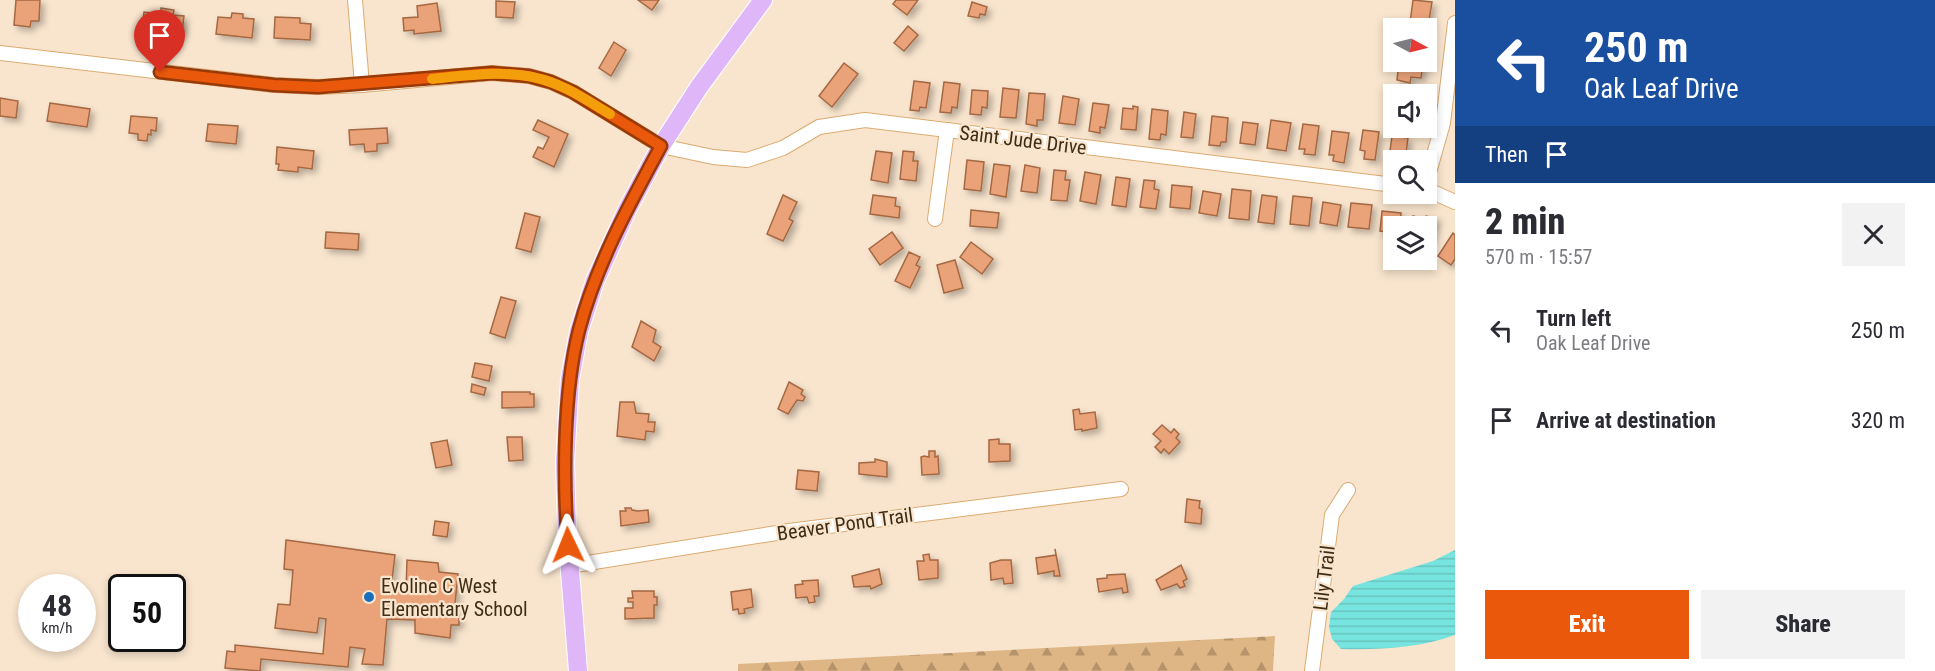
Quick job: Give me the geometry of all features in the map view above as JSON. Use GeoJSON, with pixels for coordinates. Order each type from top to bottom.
{"type":"FeatureCollection","features":[{"type":"Feature","properties":{"kind":"main road"},"geometry":{"type":"LineString","coordinates":[[578,671],[569,566],[565,462],[570,379],[579,331],[600,270],[627,210],[661,146],[699,87],[763,0]]}},
{"type":"Feature","properties":{"kind":"street"},"geometry":{"type":"LineString","coordinates":[[355,0],[362,85]]}},
{"type":"Feature","properties":{"kind":"street"},"geometry":{"type":"LineString","coordinates":[[1435,150],[1443,123],[1455,23]]}},
{"type":"Feature","properties":{"kind":"street","name":"Saint Jude Drive"},"geometry":{"type":"LineString","coordinates":[[0,53],[274,85],[318,87],[492,73],[529,76],[551,82],[573,92],[661,146],[713,157],[747,160],[783,148],[819,127],[865,120],[1383,184]]}},
{"type":"Feature","properties":{"kind":"street"},"geometry":{"type":"LineString","coordinates":[[935,219],[947,130]]}},
{"type":"Feature","properties":{"kind":"street"},"geometry":{"type":"LineString","coordinates":[[1437,194],[1455,202]]}},
{"type":"Feature","properties":{"kind":"street","name":"Beaver Pond Trail"},"geometry":{"type":"LineString","coordinates":[[569,566],[789,531],[1121,489]]}},
{"type":"Feature","properties":{"kind":"street","name":"Lily Trail"},"geometry":{"type":"LineString","coordinates":[[1312,671],[1332,515],[1348,490]]}},
{"type":"Feature","properties":{"kind":"green space"},"geometry":{"type":"Polygon","coordinates":[[[1275,636],[1273,671],[738,671],[738,664],[1275,636]]]}},
{"type":"Feature","properties":{"kind":"water"},"geometry":{"type":"Polygon","coordinates":[[[1455,550],[1455,635],[1428,643],[1370,649],[1341,649],[1332,639],[1329,627],[1331,612],[1353,586],[1433,561],[1455,550]]]}},
{"type":"Feature","properties":{"kind":"building"},"geometry":{"type":"Polygon","coordinates":[[[16,0],[40,0],[39,21],[31,21],[30,27],[14,25],[16,0]]]}},
{"type":"Feature","properties":{"kind":"building"},"geometry":{"type":"Polygon","coordinates":[[[638,0],[659,0],[652,10],[638,0]]]}},
{"type":"Feature","properties":{"kind":"building"},"geometry":{"type":"Polygon","coordinates":[[[896,0],[918,0],[907,15],[893,4],[896,0]]]}},
{"type":"Feature","properties":{"kind":"building"},"geometry":{"type":"Polygon","coordinates":[[[1413,0],[1432,2],[1429,18],[1411,18],[1413,0]]]}},
{"type":"Feature","properties":{"kind":"building"},"geometry":{"type":"Polygon","coordinates":[[[496,1],[515,2],[513,18],[496,17],[496,1]]]}},
{"type":"Feature","properties":{"kind":"building"},"geometry":{"type":"Polygon","coordinates":[[[972,2],[987,7],[985,15],[980,14],[979,18],[968,16],[972,2]]]}},
{"type":"Feature","properties":{"kind":"building"},"geometry":{"type":"Polygon","coordinates":[[[437,3],[441,31],[414,34],[414,30],[404,31],[403,18],[418,17],[417,6],[437,3]]]}},
{"type":"Feature","properties":{"kind":"building"},"geometry":{"type":"Polygon","coordinates":[[[161,8],[174,10],[173,15],[184,16],[182,32],[142,28],[144,12],[161,14],[161,8]]]}},
{"type":"Feature","properties":{"kind":"building"},"geometry":{"type":"Polygon","coordinates":[[[232,13],[243,14],[243,18],[254,19],[252,38],[216,34],[218,17],[231,18],[232,13]]]}},
{"type":"Feature","properties":{"kind":"building"},"geometry":{"type":"Polygon","coordinates":[[[275,17],[300,18],[300,23],[311,24],[310,40],[274,38],[275,17]]]}},
{"type":"Feature","properties":{"kind":"building"},"geometry":{"type":"Polygon","coordinates":[[[908,26],[918,35],[904,51],[894,43],[908,26]]]}},
{"type":"Feature","properties":{"kind":"building"},"geometry":{"type":"Polygon","coordinates":[[[614,42],[626,50],[611,76],[599,68],[614,42]]]}},
{"type":"Feature","properties":{"kind":"building"},"geometry":{"type":"Polygon","coordinates":[[[844,63],[858,74],[832,107],[819,96],[844,63]]]}},
{"type":"Feature","properties":{"kind":"building"},"geometry":{"type":"Polygon","coordinates":[[[1398,72],[1422,72],[1421,78],[1411,77],[1410,83],[1397,80],[1398,72]]]}},
{"type":"Feature","properties":{"kind":"building"},"geometry":{"type":"Polygon","coordinates":[[[914,81],[930,83],[926,108],[920,107],[919,111],[910,110],[914,81]]]}},
{"type":"Feature","properties":{"kind":"building"},"geometry":{"type":"Polygon","coordinates":[[[944,82],[960,84],[957,108],[952,107],[951,113],[940,112],[944,82]]]}},
{"type":"Feature","properties":{"kind":"building"},"geometry":{"type":"Polygon","coordinates":[[[1003,88],[1019,90],[1016,118],[1000,117],[1003,88]]]}},
{"type":"Feature","properties":{"kind":"building"},"geometry":{"type":"Polygon","coordinates":[[[972,90],[988,91],[987,108],[982,107],[981,115],[970,114],[972,90]]]}},
{"type":"Feature","properties":{"kind":"building"},"geometry":{"type":"Polygon","coordinates":[[[1029,93],[1045,94],[1043,120],[1037,120],[1037,126],[1026,124],[1029,93]]]}},
{"type":"Feature","properties":{"kind":"building"},"geometry":{"type":"Polygon","coordinates":[[[1063,96],[1079,99],[1075,125],[1059,123],[1063,96]]]}},
{"type":"Feature","properties":{"kind":"building"},"geometry":{"type":"Polygon","coordinates":[[[0,98],[18,101],[16,118],[0,116],[0,98]]]}},
{"type":"Feature","properties":{"kind":"building"},"geometry":{"type":"Polygon","coordinates":[[[50,103],[90,109],[87,127],[47,121],[50,103]]]}},
{"type":"Feature","properties":{"kind":"building"},"geometry":{"type":"Polygon","coordinates":[[[1093,103],[1109,105],[1105,128],[1100,127],[1100,133],[1089,131],[1093,103]]]}},
{"type":"Feature","properties":{"kind":"building"},"geometry":{"type":"Polygon","coordinates":[[[1133,106],[1138,107],[1136,130],[1121,129],[1123,108],[1133,109],[1133,106]]]}},
{"type":"Feature","properties":{"kind":"building"},"geometry":{"type":"Polygon","coordinates":[[[1152,109],[1168,111],[1166,135],[1161,134],[1160,140],[1149,139],[1152,109]]]}},
{"type":"Feature","properties":{"kind":"building"},"geometry":{"type":"Polygon","coordinates":[[[1184,112],[1196,114],[1193,138],[1181,137],[1184,112]]]}},
{"type":"Feature","properties":{"kind":"building"},"geometry":{"type":"Polygon","coordinates":[[[131,116],[157,118],[156,131],[151,130],[147,141],[138,140],[138,134],[129,133],[131,116]]]}},
{"type":"Feature","properties":{"kind":"building"},"geometry":{"type":"Polygon","coordinates":[[[1212,116],[1228,118],[1226,142],[1221,142],[1220,146],[1209,145],[1212,116]]]}},
{"type":"Feature","properties":{"kind":"building"},"geometry":{"type":"Polygon","coordinates":[[[538,120],[568,134],[554,167],[533,157],[538,147],[543,149],[549,137],[533,130],[538,120]]]}},
{"type":"Feature","properties":{"kind":"building"},"geometry":{"type":"Polygon","coordinates":[[[1271,120],[1291,123],[1286,151],[1267,148],[1271,120]]]}},
{"type":"Feature","properties":{"kind":"building"},"geometry":{"type":"Polygon","coordinates":[[[1243,122],[1258,124],[1255,145],[1240,143],[1243,122]]]}},
{"type":"Feature","properties":{"kind":"building"},"geometry":{"type":"Polygon","coordinates":[[[208,124],[238,126],[236,144],[206,141],[208,124]]]}},
{"type":"Feature","properties":{"kind":"building"},"geometry":{"type":"Polygon","coordinates":[[[1303,124],[1319,126],[1315,155],[1304,154],[1305,149],[1299,149],[1303,124]]]}},
{"type":"Feature","properties":{"kind":"building"},"geometry":{"type":"Polygon","coordinates":[[[387,128],[388,143],[377,144],[377,151],[365,152],[364,144],[350,145],[349,130],[387,128]]]}},
{"type":"Feature","properties":{"kind":"building"},"geometry":{"type":"Polygon","coordinates":[[[1363,130],[1379,132],[1375,160],[1364,159],[1365,151],[1360,150],[1363,130]]]}},
{"type":"Feature","properties":{"kind":"building"},"geometry":{"type":"Polygon","coordinates":[[[1332,131],[1349,133],[1344,163],[1333,161],[1334,155],[1329,155],[1332,131]]]}},
{"type":"Feature","properties":{"kind":"building"},"geometry":{"type":"Polygon","coordinates":[[[1392,138],[1408,138],[1406,150],[1390,150],[1392,138]]]}},
{"type":"Feature","properties":{"kind":"building"},"geometry":{"type":"Polygon","coordinates":[[[277,147],[314,151],[312,169],[298,167],[298,172],[278,170],[277,147]]]}},
{"type":"Feature","properties":{"kind":"building"},"geometry":{"type":"Polygon","coordinates":[[[876,151],[892,153],[888,183],[871,180],[876,151]]]}},
{"type":"Feature","properties":{"kind":"building"},"geometry":{"type":"Polygon","coordinates":[[[903,151],[914,152],[913,161],[918,161],[916,181],[900,179],[903,151]]]}},
{"type":"Feature","properties":{"kind":"building"},"geometry":{"type":"Polygon","coordinates":[[[967,160],[984,162],[981,191],[964,189],[967,160]]]}},
{"type":"Feature","properties":{"kind":"building"},"geometry":{"type":"Polygon","coordinates":[[[994,164],[1010,166],[1006,197],[990,194],[994,164]]]}},
{"type":"Feature","properties":{"kind":"building"},"geometry":{"type":"Polygon","coordinates":[[[1025,165],[1040,168],[1037,193],[1021,191],[1025,165]]]}},
{"type":"Feature","properties":{"kind":"building"},"geometry":{"type":"Polygon","coordinates":[[[1054,170],[1066,171],[1065,180],[1070,180],[1067,201],[1051,200],[1054,170]]]}},
{"type":"Feature","properties":{"kind":"building"},"geometry":{"type":"Polygon","coordinates":[[[1085,172],[1101,175],[1096,204],[1080,201],[1085,172]]]}},
{"type":"Feature","properties":{"kind":"building"},"geometry":{"type":"Polygon","coordinates":[[[1116,177],[1130,179],[1126,207],[1112,205],[1116,177]]]}},
{"type":"Feature","properties":{"kind":"building"},"geometry":{"type":"Polygon","coordinates":[[[1144,180],[1155,181],[1154,189],[1159,190],[1156,209],[1140,207],[1144,180]]]}},
{"type":"Feature","properties":{"kind":"building"},"geometry":{"type":"Polygon","coordinates":[[[1172,185],[1192,187],[1190,209],[1170,207],[1172,185]]]}},
{"type":"Feature","properties":{"kind":"building"},"geometry":{"type":"Polygon","coordinates":[[[1232,189],[1251,191],[1249,220],[1229,218],[1232,189]]]}},
{"type":"Feature","properties":{"kind":"building"},"geometry":{"type":"Polygon","coordinates":[[[1203,191],[1221,194],[1217,216],[1199,213],[1203,191]]]}},
{"type":"Feature","properties":{"kind":"building"},"geometry":{"type":"Polygon","coordinates":[[[783,195],[797,202],[789,219],[793,221],[783,241],[767,234],[783,195]]]}},
{"type":"Feature","properties":{"kind":"building"},"geometry":{"type":"Polygon","coordinates":[[[873,195],[896,198],[895,206],[900,207],[899,218],[870,214],[873,195]]]}},
{"type":"Feature","properties":{"kind":"building"},"geometry":{"type":"Polygon","coordinates":[[[1262,195],[1277,197],[1274,224],[1258,222],[1262,195]]]}},
{"type":"Feature","properties":{"kind":"building"},"geometry":{"type":"Polygon","coordinates":[[[1293,196],[1312,198],[1309,226],[1290,224],[1293,196]]]}},
{"type":"Feature","properties":{"kind":"building"},"geometry":{"type":"Polygon","coordinates":[[[1323,202],[1341,205],[1337,226],[1320,223],[1323,202]]]}},
{"type":"Feature","properties":{"kind":"building"},"geometry":{"type":"Polygon","coordinates":[[[1351,203],[1372,205],[1369,229],[1348,227],[1351,203]]]}},
{"type":"Feature","properties":{"kind":"building"},"geometry":{"type":"Polygon","coordinates":[[[971,210],[999,213],[997,228],[970,226],[971,210]]]}},
{"type":"Feature","properties":{"kind":"building"},"geometry":{"type":"Polygon","coordinates":[[[1382,211],[1401,213],[1401,216],[1383,216],[1383,231],[1380,231],[1382,211]]]}},
{"type":"Feature","properties":{"kind":"building"},"geometry":{"type":"Polygon","coordinates":[[[525,213],[540,217],[531,252],[516,248],[525,213]]]}},
{"type":"Feature","properties":{"kind":"building"},"geometry":{"type":"Polygon","coordinates":[[[326,232],[359,234],[358,250],[325,248],[326,232]]]}},
{"type":"Feature","properties":{"kind":"building"},"geometry":{"type":"Polygon","coordinates":[[[892,232],[903,248],[880,265],[869,249],[892,232]]]}},
{"type":"Feature","properties":{"kind":"building"},"geometry":{"type":"Polygon","coordinates":[[[1453,233],[1455,235],[1455,259],[1451,265],[1438,256],[1453,233]]]}},
{"type":"Feature","properties":{"kind":"building"},"geometry":{"type":"Polygon","coordinates":[[[971,242],[993,259],[982,274],[960,257],[971,242]]]}},
{"type":"Feature","properties":{"kind":"building"},"geometry":{"type":"Polygon","coordinates":[[[909,252],[920,257],[916,265],[920,267],[910,288],[895,281],[909,252]]]}},
{"type":"Feature","properties":{"kind":"building"},"geometry":{"type":"Polygon","coordinates":[[[955,260],[963,288],[944,293],[937,265],[955,260]]]}},
{"type":"Feature","properties":{"kind":"building"},"geometry":{"type":"Polygon","coordinates":[[[501,297],[516,301],[505,338],[490,333],[501,297]]]}},
{"type":"Feature","properties":{"kind":"building"},"geometry":{"type":"Polygon","coordinates":[[[641,321],[656,330],[653,342],[661,347],[654,361],[632,347],[641,321]]]}},
{"type":"Feature","properties":{"kind":"building"},"geometry":{"type":"Polygon","coordinates":[[[475,363],[492,366],[489,381],[472,377],[475,363]]]}},
{"type":"Feature","properties":{"kind":"building"},"geometry":{"type":"Polygon","coordinates":[[[789,382],[803,390],[801,394],[805,397],[803,401],[797,400],[788,414],[778,409],[789,382]]]}},
{"type":"Feature","properties":{"kind":"building"},"geometry":{"type":"Polygon","coordinates":[[[472,384],[486,388],[484,395],[471,392],[472,384]]]}},
{"type":"Feature","properties":{"kind":"building"},"geometry":{"type":"Polygon","coordinates":[[[502,392],[530,392],[534,394],[534,407],[502,408],[502,392]]]}},
{"type":"Feature","properties":{"kind":"building"},"geometry":{"type":"Polygon","coordinates":[[[620,402],[634,402],[636,413],[649,414],[648,422],[655,422],[654,432],[646,431],[645,440],[617,436],[620,402]]]}},
{"type":"Feature","properties":{"kind":"building"},"geometry":{"type":"Polygon","coordinates":[[[1079,409],[1080,414],[1095,412],[1097,428],[1075,430],[1073,410],[1079,409]]]}},
{"type":"Feature","properties":{"kind":"building"},"geometry":{"type":"Polygon","coordinates":[[[1162,425],[1171,433],[1174,429],[1179,434],[1176,438],[1180,442],[1169,454],[1164,449],[1161,453],[1155,447],[1161,441],[1153,434],[1162,425]]]}},
{"type":"Feature","properties":{"kind":"building"},"geometry":{"type":"Polygon","coordinates":[[[507,437],[522,437],[523,460],[509,461],[507,437]]]}},
{"type":"Feature","properties":{"kind":"building"},"geometry":{"type":"Polygon","coordinates":[[[999,439],[999,444],[1010,444],[1010,461],[989,462],[989,440],[999,439]]]}},
{"type":"Feature","properties":{"kind":"building"},"geometry":{"type":"Polygon","coordinates":[[[447,440],[452,465],[436,468],[431,443],[447,440]]]}},
{"type":"Feature","properties":{"kind":"building"},"geometry":{"type":"Polygon","coordinates":[[[929,451],[935,451],[935,457],[938,456],[939,474],[922,475],[921,457],[929,457],[929,451]]]}},
{"type":"Feature","properties":{"kind":"building"},"geometry":{"type":"Polygon","coordinates":[[[875,459],[887,462],[887,477],[859,474],[859,463],[875,462],[875,459]]]}},
{"type":"Feature","properties":{"kind":"building"},"geometry":{"type":"Polygon","coordinates":[[[798,470],[819,472],[817,491],[796,489],[798,470]]]}},
{"type":"Feature","properties":{"kind":"building"},"geometry":{"type":"Polygon","coordinates":[[[1187,499],[1200,501],[1201,524],[1185,522],[1187,499]]]}},
{"type":"Feature","properties":{"kind":"building"},"geometry":{"type":"Polygon","coordinates":[[[625,508],[638,511],[648,510],[649,522],[621,526],[620,511],[626,511],[625,508]]]}},
{"type":"Feature","properties":{"kind":"building"},"geometry":{"type":"Polygon","coordinates":[[[435,521],[449,523],[447,537],[433,535],[435,521]]]}},
{"type":"Feature","properties":{"kind":"building"},"geometry":{"type":"Polygon","coordinates":[[[286,540],[395,555],[391,588],[406,590],[407,560],[438,563],[439,572],[458,574],[454,614],[459,615],[459,625],[451,625],[450,638],[415,633],[415,620],[387,619],[383,665],[362,664],[365,649],[350,647],[348,667],[261,659],[260,671],[225,668],[227,651],[235,652],[235,645],[323,654],[326,619],[319,618],[317,633],[275,628],[278,604],[290,605],[293,570],[284,569],[286,540]]]}},
{"type":"Feature","properties":{"kind":"building"},"geometry":{"type":"Polygon","coordinates":[[[1055,549],[1060,576],[1054,576],[1054,571],[1038,574],[1036,558],[1056,555],[1055,549]]]}},
{"type":"Feature","properties":{"kind":"building"},"geometry":{"type":"Polygon","coordinates":[[[929,554],[930,560],[938,560],[938,578],[919,580],[917,561],[924,561],[923,555],[929,554]]]}},
{"type":"Feature","properties":{"kind":"building"},"geometry":{"type":"Polygon","coordinates":[[[1011,560],[1013,583],[1004,584],[1003,578],[991,580],[990,563],[1011,560]]]}},
{"type":"Feature","properties":{"kind":"building"},"geometry":{"type":"Polygon","coordinates":[[[1181,565],[1187,579],[1183,581],[1185,586],[1180,588],[1177,584],[1161,590],[1156,580],[1181,565]]]}},
{"type":"Feature","properties":{"kind":"building"},"geometry":{"type":"Polygon","coordinates":[[[879,569],[882,584],[871,589],[870,586],[854,587],[852,576],[879,569]]]}},
{"type":"Feature","properties":{"kind":"building"},"geometry":{"type":"Polygon","coordinates":[[[1125,574],[1128,592],[1123,593],[1122,588],[1099,592],[1097,579],[1107,578],[1107,575],[1125,574]]]}},
{"type":"Feature","properties":{"kind":"building"},"geometry":{"type":"Polygon","coordinates":[[[818,580],[819,596],[814,596],[815,602],[809,603],[807,597],[796,598],[795,585],[803,584],[802,581],[818,580]]]}},
{"type":"Feature","properties":{"kind":"building"},"geometry":{"type":"Polygon","coordinates":[[[751,589],[753,607],[744,609],[745,613],[739,614],[738,609],[733,610],[731,592],[751,589]]]}},
{"type":"Feature","properties":{"kind":"building"},"geometry":{"type":"Polygon","coordinates":[[[632,591],[654,591],[657,605],[654,605],[654,618],[625,619],[625,608],[633,608],[633,602],[628,602],[628,598],[633,598],[632,591]]]}},
{"type":"Feature","properties":{"kind":"slow traffic"},"geometry":{"type":"LineString","coordinates":[[432,79],[492,73],[529,76],[551,82],[573,92],[610,114]]}},
{"type":"Feature","properties":{"kind":"place","name":"Evoline C West Elementary School"},"geometry":{"type":"Point","coordinates":[369,597]}},
{"type":"Feature","properties":{"kind":"route"},"geometry":{"type":"LineString","coordinates":[[160,72],[274,85],[318,87],[492,73],[529,76],[551,82],[573,92],[661,146],[619,227],[594,284],[579,331],[570,379],[566,441],[568,545]]}}]}
